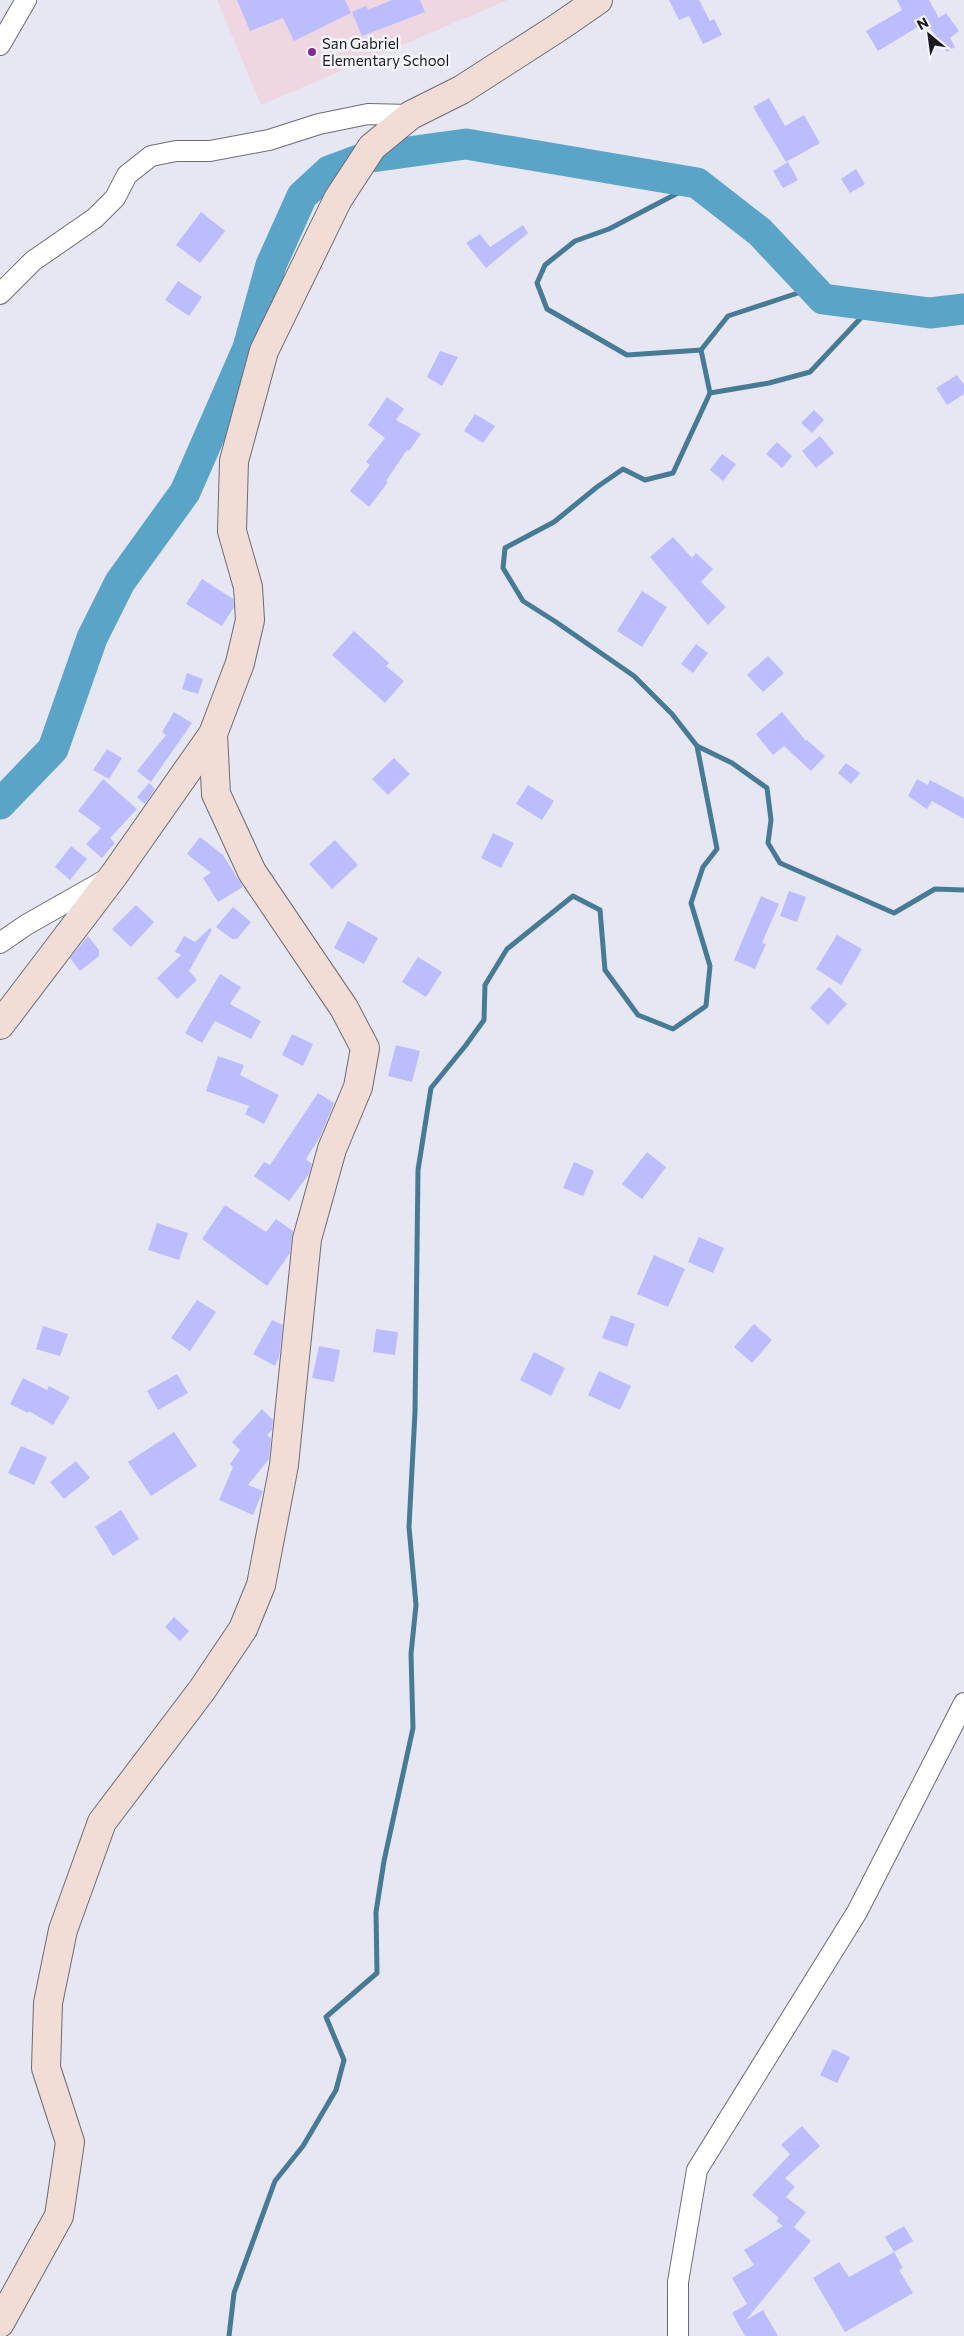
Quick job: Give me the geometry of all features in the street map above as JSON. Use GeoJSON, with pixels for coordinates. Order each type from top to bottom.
{"type":"FeatureCollection","features":[{"type":"Feature","properties":{"kind":"street"},"geometry":{"type":"LineString","coordinates":[[0,44],[26,0]]}},
{"type":"Feature","properties":{"kind":"street"},"geometry":{"type":"LineString","coordinates":[[0,1025],[114,875],[213,734],[240,663],[250,620],[248,587],[232,531],[234,461],[264,351],[338,199],[372,147],[412,115],[460,90],[559,28],[598,0]]}},
{"type":"Feature","properties":{"kind":"street"},"geometry":{"type":"LineString","coordinates":[[0,294],[33,261],[95,218],[114,198],[127,175],[151,156],[176,151],[210,151],[269,140],[319,124],[368,114],[412,115]]}},
{"type":"Feature","properties":{"kind":"street"},"geometry":{"type":"LineString","coordinates":[[0,2323],[59,2216],[70,2142],[46,2068],[48,2003],[63,1930],[102,1822],[202,1690],[243,1629],[261,1585],[284,1465],[308,1239],[332,1149],[358,1087],[365,1048],[344,1008],[252,872],[216,794],[213,734]]}},
{"type":"Feature","properties":{"kind":"street"},"geometry":{"type":"LineString","coordinates":[[0,943],[26,925],[114,875]]}},
{"type":"Feature","properties":{"kind":"street"},"geometry":{"type":"LineString","coordinates":[[678,2336],[678,2282],[698,2170],[857,1912],[964,1703]]}},
{"type":"Feature","properties":{"kind":"shaded area","name":"San Gabriel Elementary School"},"geometry":{"type":"Polygon","coordinates":[[[217,0],[508,0],[261,105],[217,0]]]}},
{"type":"Feature","properties":{"kind":"building"},"geometry":{"type":"Polygon","coordinates":[[[237,0],[345,0],[351,13],[294,41],[283,18],[250,31],[237,0]]]}},
{"type":"Feature","properties":{"kind":"building"},"geometry":{"type":"Polygon","coordinates":[[[392,0],[420,0],[425,12],[362,36],[352,12],[366,6],[368,10],[392,0]]]}},
{"type":"Feature","properties":{"kind":"building"},"geometry":{"type":"Polygon","coordinates":[[[669,0],[699,0],[710,21],[714,19],[722,35],[703,44],[689,16],[679,20],[669,0]]]}},
{"type":"Feature","properties":{"kind":"building"},"geometry":{"type":"Polygon","coordinates":[[[897,0],[929,0],[939,18],[946,13],[959,31],[950,38],[955,47],[947,52],[926,22],[878,51],[866,31],[902,10],[897,0]]]}},
{"type":"Feature","properties":{"kind":"building"},"geometry":{"type":"Polygon","coordinates":[[[769,98],[785,126],[804,115],[820,143],[786,162],[753,107],[769,98]]]}},
{"type":"Feature","properties":{"kind":"building"},"geometry":{"type":"Polygon","coordinates":[[[788,162],[798,180],[783,188],[773,171],[788,162]]]}},
{"type":"Feature","properties":{"kind":"building"},"geometry":{"type":"Polygon","coordinates":[[[856,169],[865,184],[850,193],[841,179],[856,169]]]}},
{"type":"Feature","properties":{"kind":"building"},"geometry":{"type":"Polygon","coordinates":[[[201,212],[225,231],[200,263],[176,245],[201,212]]]}},
{"type":"Feature","properties":{"kind":"building"},"geometry":{"type":"Polygon","coordinates":[[[523,225],[528,233],[486,268],[466,243],[480,234],[490,247],[523,225]]]}},
{"type":"Feature","properties":{"kind":"building"},"geometry":{"type":"Polygon","coordinates":[[[178,281],[202,297],[189,316],[165,300],[178,281]]]}},
{"type":"Feature","properties":{"kind":"building"},"geometry":{"type":"Polygon","coordinates":[[[440,351],[458,357],[442,386],[427,377],[440,351]]]}},
{"type":"Feature","properties":{"kind":"building"},"geometry":{"type":"Polygon","coordinates":[[[957,375],[964,385],[964,394],[947,405],[936,388],[957,375]]]}},
{"type":"Feature","properties":{"kind":"building"},"geometry":{"type":"Polygon","coordinates":[[[387,397],[404,409],[396,420],[421,434],[409,451],[407,450],[386,481],[388,482],[369,507],[350,491],[370,465],[366,462],[385,438],[368,425],[387,397]]]}},
{"type":"Feature","properties":{"kind":"building"},"geometry":{"type":"Polygon","coordinates":[[[814,410],[824,420],[812,433],[801,423],[814,410]]]}},
{"type":"Feature","properties":{"kind":"building"},"geometry":{"type":"Polygon","coordinates":[[[475,414],[495,426],[483,443],[464,431],[475,414]]]}},
{"type":"Feature","properties":{"kind":"building"},"geometry":{"type":"Polygon","coordinates":[[[820,436],[834,453],[816,468],[802,451],[820,436]]]}},
{"type":"Feature","properties":{"kind":"building"},"geometry":{"type":"Polygon","coordinates":[[[777,442],[792,456],[782,468],[766,454],[777,442]]]}},
{"type":"Feature","properties":{"kind":"building"},"geometry":{"type":"Polygon","coordinates":[[[722,454],[736,464],[723,481],[710,470],[722,454]]]}},
{"type":"Feature","properties":{"kind":"building"},"geometry":{"type":"Polygon","coordinates":[[[673,537],[692,558],[696,553],[713,569],[701,582],[726,607],[708,625],[650,557],[673,537]]]}},
{"type":"Feature","properties":{"kind":"building"},"geometry":{"type":"Polygon","coordinates":[[[202,579],[233,599],[234,607],[222,626],[186,604],[202,579]]]}},
{"type":"Feature","properties":{"kind":"building"},"geometry":{"type":"Polygon","coordinates":[[[642,591],[667,607],[642,647],[617,631],[642,591]]]}},
{"type":"Feature","properties":{"kind":"building"},"geometry":{"type":"Polygon","coordinates":[[[354,631],[389,663],[386,666],[404,681],[385,703],[332,655],[354,631]]]}},
{"type":"Feature","properties":{"kind":"building"},"geometry":{"type":"Polygon","coordinates":[[[696,644],[708,653],[693,673],[681,664],[696,644]]]}},
{"type":"Feature","properties":{"kind":"building"},"geometry":{"type":"Polygon","coordinates":[[[768,656],[784,673],[763,692],[747,675],[768,656]]]}},
{"type":"Feature","properties":{"kind":"building"},"geometry":{"type":"Polygon","coordinates":[[[187,673],[203,679],[198,694],[182,689],[187,673]]]}},
{"type":"Feature","properties":{"kind":"building"},"geometry":{"type":"Polygon","coordinates":[[[174,712],[192,723],[151,782],[137,771],[166,735],[162,732],[174,712]]]}},
{"type":"Feature","properties":{"kind":"building"},"geometry":{"type":"Polygon","coordinates":[[[782,712],[806,741],[825,756],[811,771],[784,746],[773,755],[756,734],[782,712]]]}},
{"type":"Feature","properties":{"kind":"building"},"geometry":{"type":"Polygon","coordinates":[[[107,749],[122,758],[109,779],[93,770],[107,749]]]}},
{"type":"Feature","properties":{"kind":"building"},"geometry":{"type":"Polygon","coordinates":[[[394,758],[410,774],[388,795],[372,779],[394,758]]]}},
{"type":"Feature","properties":{"kind":"building"},"geometry":{"type":"Polygon","coordinates":[[[846,763],[860,773],[851,784],[838,773],[846,763]]]}},
{"type":"Feature","properties":{"kind":"building"},"geometry":{"type":"Polygon","coordinates":[[[103,779],[137,809],[110,838],[115,843],[102,858],[86,844],[101,828],[78,811],[103,779]]]}},
{"type":"Feature","properties":{"kind":"building"},"geometry":{"type":"Polygon","coordinates":[[[917,779],[928,785],[930,780],[964,798],[964,819],[932,801],[927,809],[908,796],[917,779]]]}},
{"type":"Feature","properties":{"kind":"building"},"geometry":{"type":"Polygon","coordinates":[[[149,783],[155,789],[145,804],[137,797],[149,783]]]}},
{"type":"Feature","properties":{"kind":"building"},"geometry":{"type":"Polygon","coordinates":[[[528,785],[554,801],[542,820],[516,804],[528,785]]]}},
{"type":"Feature","properties":{"kind":"building"},"geometry":{"type":"Polygon","coordinates":[[[493,833],[514,843],[501,868],[481,858],[493,833]]]}},
{"type":"Feature","properties":{"kind":"building"},"geometry":{"type":"Polygon","coordinates":[[[200,837],[223,855],[243,887],[218,902],[203,878],[211,873],[187,854],[200,837]]]}},
{"type":"Feature","properties":{"kind":"building"},"geometry":{"type":"Polygon","coordinates":[[[335,840],[358,865],[332,889],[309,864],[335,840]]]}},
{"type":"Feature","properties":{"kind":"building"},"geometry":{"type":"Polygon","coordinates":[[[71,846],[87,859],[70,880],[55,867],[71,846]]]}},
{"type":"Feature","properties":{"kind":"building"},"geometry":{"type":"Polygon","coordinates":[[[789,891],[806,897],[797,922],[780,916],[789,891]]]}},
{"type":"Feature","properties":{"kind":"building"},"geometry":{"type":"Polygon","coordinates":[[[761,896],[779,904],[762,943],[766,944],[755,969],[734,960],[761,896]]]}},
{"type":"Feature","properties":{"kind":"building"},"geometry":{"type":"Polygon","coordinates":[[[136,905],[154,922],[131,947],[112,929],[136,905]]]}},
{"type":"Feature","properties":{"kind":"building"},"geometry":{"type":"Polygon","coordinates":[[[233,907],[251,922],[237,939],[232,939],[216,927],[233,907]]]}},
{"type":"Feature","properties":{"kind":"building"},"geometry":{"type":"Polygon","coordinates":[[[348,921],[378,938],[364,964],[334,948],[348,921]]]}},
{"type":"Feature","properties":{"kind":"building"},"geometry":{"type":"Polygon","coordinates":[[[210,928],[212,930],[189,971],[197,980],[177,999],[157,978],[181,955],[175,952],[184,936],[195,942],[210,928]]]}},
{"type":"Feature","properties":{"kind":"building"},"geometry":{"type":"Polygon","coordinates":[[[837,935],[862,949],[841,985],[816,969],[837,935]]]}},
{"type":"Feature","properties":{"kind":"building"},"geometry":{"type":"Polygon","coordinates":[[[88,936],[99,950],[99,956],[80,971],[70,958],[88,936]]]}},
{"type":"Feature","properties":{"kind":"building"},"geometry":{"type":"Polygon","coordinates":[[[418,957],[442,972],[426,997],[402,982],[418,957]]]}},
{"type":"Feature","properties":{"kind":"building"},"geometry":{"type":"Polygon","coordinates":[[[220,974],[241,987],[230,1004],[261,1021],[251,1039],[215,1021],[202,1043],[185,1033],[220,974]]]}},
{"type":"Feature","properties":{"kind":"building"},"geometry":{"type":"Polygon","coordinates":[[[829,987],[847,1004],[828,1025],[810,1008],[829,987]]]}},
{"type":"Feature","properties":{"kind":"building"},"geometry":{"type":"Polygon","coordinates":[[[292,1034],[313,1044],[303,1066],[282,1055],[292,1034]]]}},
{"type":"Feature","properties":{"kind":"building"},"geometry":{"type":"Polygon","coordinates":[[[396,1045],[420,1051],[412,1082],[388,1076],[396,1045]]]}},
{"type":"Feature","properties":{"kind":"building"},"geometry":{"type":"Polygon","coordinates":[[[218,1056],[244,1065],[240,1075],[279,1095],[264,1124],[245,1114],[249,1106],[206,1091],[218,1056]]]}},
{"type":"Feature","properties":{"kind":"building"},"geometry":{"type":"Polygon","coordinates":[[[318,1093],[334,1103],[320,1137],[306,1159],[312,1164],[309,1174],[289,1201],[254,1176],[264,1162],[270,1165],[318,1093]]]}},
{"type":"Feature","properties":{"kind":"building"},"geometry":{"type":"Polygon","coordinates":[[[647,1152],[666,1167],[642,1199],[622,1184],[647,1152]]]}},
{"type":"Feature","properties":{"kind":"building"},"geometry":{"type":"Polygon","coordinates":[[[574,1162],[594,1171],[583,1196],[563,1188],[574,1162]]]}},
{"type":"Feature","properties":{"kind":"building"},"geometry":{"type":"Polygon","coordinates":[[[225,1205],[266,1232],[276,1219],[293,1231],[290,1253],[267,1286],[202,1239],[225,1205]]]}},
{"type":"Feature","properties":{"kind":"building"},"geometry":{"type":"Polygon","coordinates":[[[157,1223],[188,1233],[179,1260],[148,1250],[157,1223]]]}},
{"type":"Feature","properties":{"kind":"building"},"geometry":{"type":"Polygon","coordinates":[[[699,1237],[724,1248],[713,1273],[688,1262],[699,1237]]]}},
{"type":"Feature","properties":{"kind":"building"},"geometry":{"type":"Polygon","coordinates":[[[654,1255],[685,1269],[668,1307],[637,1294],[654,1255]]]}},
{"type":"Feature","properties":{"kind":"building"},"geometry":{"type":"Polygon","coordinates":[[[197,1300],[216,1312],[190,1351],[171,1338],[197,1300]]]}},
{"type":"Feature","properties":{"kind":"building"},"geometry":{"type":"Polygon","coordinates":[[[611,1315],[635,1324],[627,1347],[602,1338],[611,1315]]]}},
{"type":"Feature","properties":{"kind":"building"},"geometry":{"type":"Polygon","coordinates":[[[272,1320],[283,1325],[279,1358],[275,1366],[253,1354],[272,1320]]]}},
{"type":"Feature","properties":{"kind":"building"},"geometry":{"type":"Polygon","coordinates":[[[754,1324],[772,1340],[752,1363],[734,1347],[754,1324]]]}},
{"type":"Feature","properties":{"kind":"building"},"geometry":{"type":"Polygon","coordinates":[[[43,1326],[68,1334],[60,1356],[36,1349],[43,1326]]]}},
{"type":"Feature","properties":{"kind":"building"},"geometry":{"type":"Polygon","coordinates":[[[376,1329],[398,1332],[395,1355],[373,1352],[376,1329]]]}},
{"type":"Feature","properties":{"kind":"building"},"geometry":{"type":"Polygon","coordinates":[[[319,1346],[340,1350],[334,1382],[312,1378],[319,1346]]]}},
{"type":"Feature","properties":{"kind":"building"},"geometry":{"type":"Polygon","coordinates":[[[534,1352],[565,1368],[551,1396],[520,1380],[534,1352]]]}},
{"type":"Feature","properties":{"kind":"building"},"geometry":{"type":"Polygon","coordinates":[[[599,1371],[631,1386],[620,1410],[588,1395],[599,1371]]]}},
{"type":"Feature","properties":{"kind":"building"},"geometry":{"type":"Polygon","coordinates":[[[177,1374],[188,1393],[158,1410],[147,1391],[177,1374]]]}},
{"type":"Feature","properties":{"kind":"building"},"geometry":{"type":"Polygon","coordinates":[[[23,1378],[47,1390],[49,1386],[70,1397],[53,1425],[29,1411],[28,1413],[10,1404],[23,1378]]]}},
{"type":"Feature","properties":{"kind":"building"},"geometry":{"type":"Polygon","coordinates":[[[262,1409],[273,1420],[272,1430],[267,1435],[271,1438],[269,1459],[248,1485],[263,1491],[253,1515],[219,1500],[233,1467],[230,1464],[240,1450],[232,1442],[262,1409]]]}},
{"type":"Feature","properties":{"kind":"building"},"geometry":{"type":"Polygon","coordinates":[[[174,1432],[197,1466],[151,1496],[128,1462],[174,1432]]]}},
{"type":"Feature","properties":{"kind":"building"},"geometry":{"type":"Polygon","coordinates":[[[21,1446],[47,1457],[34,1485],[8,1473],[21,1446]]]}},
{"type":"Feature","properties":{"kind":"building"},"geometry":{"type":"Polygon","coordinates":[[[76,1461],[90,1478],[64,1499],[50,1482],[76,1461]]]}},
{"type":"Feature","properties":{"kind":"building"},"geometry":{"type":"Polygon","coordinates":[[[121,1510],[139,1539],[113,1556],[95,1527],[121,1510]]]}},
{"type":"Feature","properties":{"kind":"building"},"geometry":{"type":"Polygon","coordinates":[[[174,1617],[189,1631],[180,1641],[165,1627],[174,1617]]]}},
{"type":"Feature","properties":{"kind":"building"},"geometry":{"type":"Polygon","coordinates":[[[833,2049],[850,2057],[837,2083],[820,2075],[833,2049]]]}},
{"type":"Feature","properties":{"kind":"building"},"geometry":{"type":"Polygon","coordinates":[[[802,2126],[820,2146],[785,2178],[795,2187],[786,2197],[806,2212],[794,2227],[811,2241],[746,2320],[763,2310],[778,2336],[745,2336],[732,2313],[747,2304],[732,2278],[754,2265],[744,2250],[783,2226],[776,2221],[779,2218],[752,2195],[790,2154],[781,2145],[802,2126]]]}},
{"type":"Feature","properties":{"kind":"building"},"geometry":{"type":"Polygon","coordinates":[[[904,2226],[913,2241],[894,2252],[885,2237],[904,2226]]]}},
{"type":"Feature","properties":{"kind":"building"},"geometry":{"type":"Polygon","coordinates":[[[894,2252],[903,2268],[899,2270],[913,2293],[845,2332],[813,2278],[839,2262],[849,2277],[894,2252]]]}},
{"type":"Feature","properties":{"kind":"waterway"},"geometry":{"type":"LineString","coordinates":[[0,804],[53,749],[92,638],[120,582],[185,492],[248,348],[271,265],[302,196],[329,171],[364,158],[466,144],[697,183],[760,232],[823,299],[930,313],[964,309]]}},
{"type":"Feature","properties":{"kind":"waterway"},"geometry":{"type":"LineString","coordinates":[[697,183],[609,229],[575,241],[545,265],[537,283],[547,309],[627,355],[701,350]]}},
{"type":"Feature","properties":{"kind":"waterway"},"geometry":{"type":"LineString","coordinates":[[710,393],[701,350],[728,316],[813,288]]}},
{"type":"Feature","properties":{"kind":"waterway"},"geometry":{"type":"LineString","coordinates":[[873,305],[810,372],[769,383],[710,393],[673,473],[645,480],[623,469],[597,487],[554,522],[505,548],[503,568],[523,601],[634,676],[672,714],[697,746],[732,763],[767,788],[771,820],[768,843],[780,863],[894,913],[935,889],[964,890]]}},
{"type":"Feature","properties":{"kind":"waterway"},"geometry":{"type":"LineString","coordinates":[[229,2336],[234,2293],[275,2181],[303,2146],[336,2090],[344,2060],[326,2017],[377,1973],[376,1912],[384,1861],[413,1728],[411,1654],[416,1605],[409,1527],[415,1412],[418,1170],[431,1088],[484,1020],[485,985],[507,949],[573,896],[600,910],[605,970],[638,1015],[673,1029],[706,1006],[710,966],[691,903],[703,867],[717,849],[697,746]]}},
{"type":"Feature","properties":{"kind":"place","name":"San Gabriel Elementary School"},"geometry":{"type":"Point","coordinates":[312,52]}}]}
